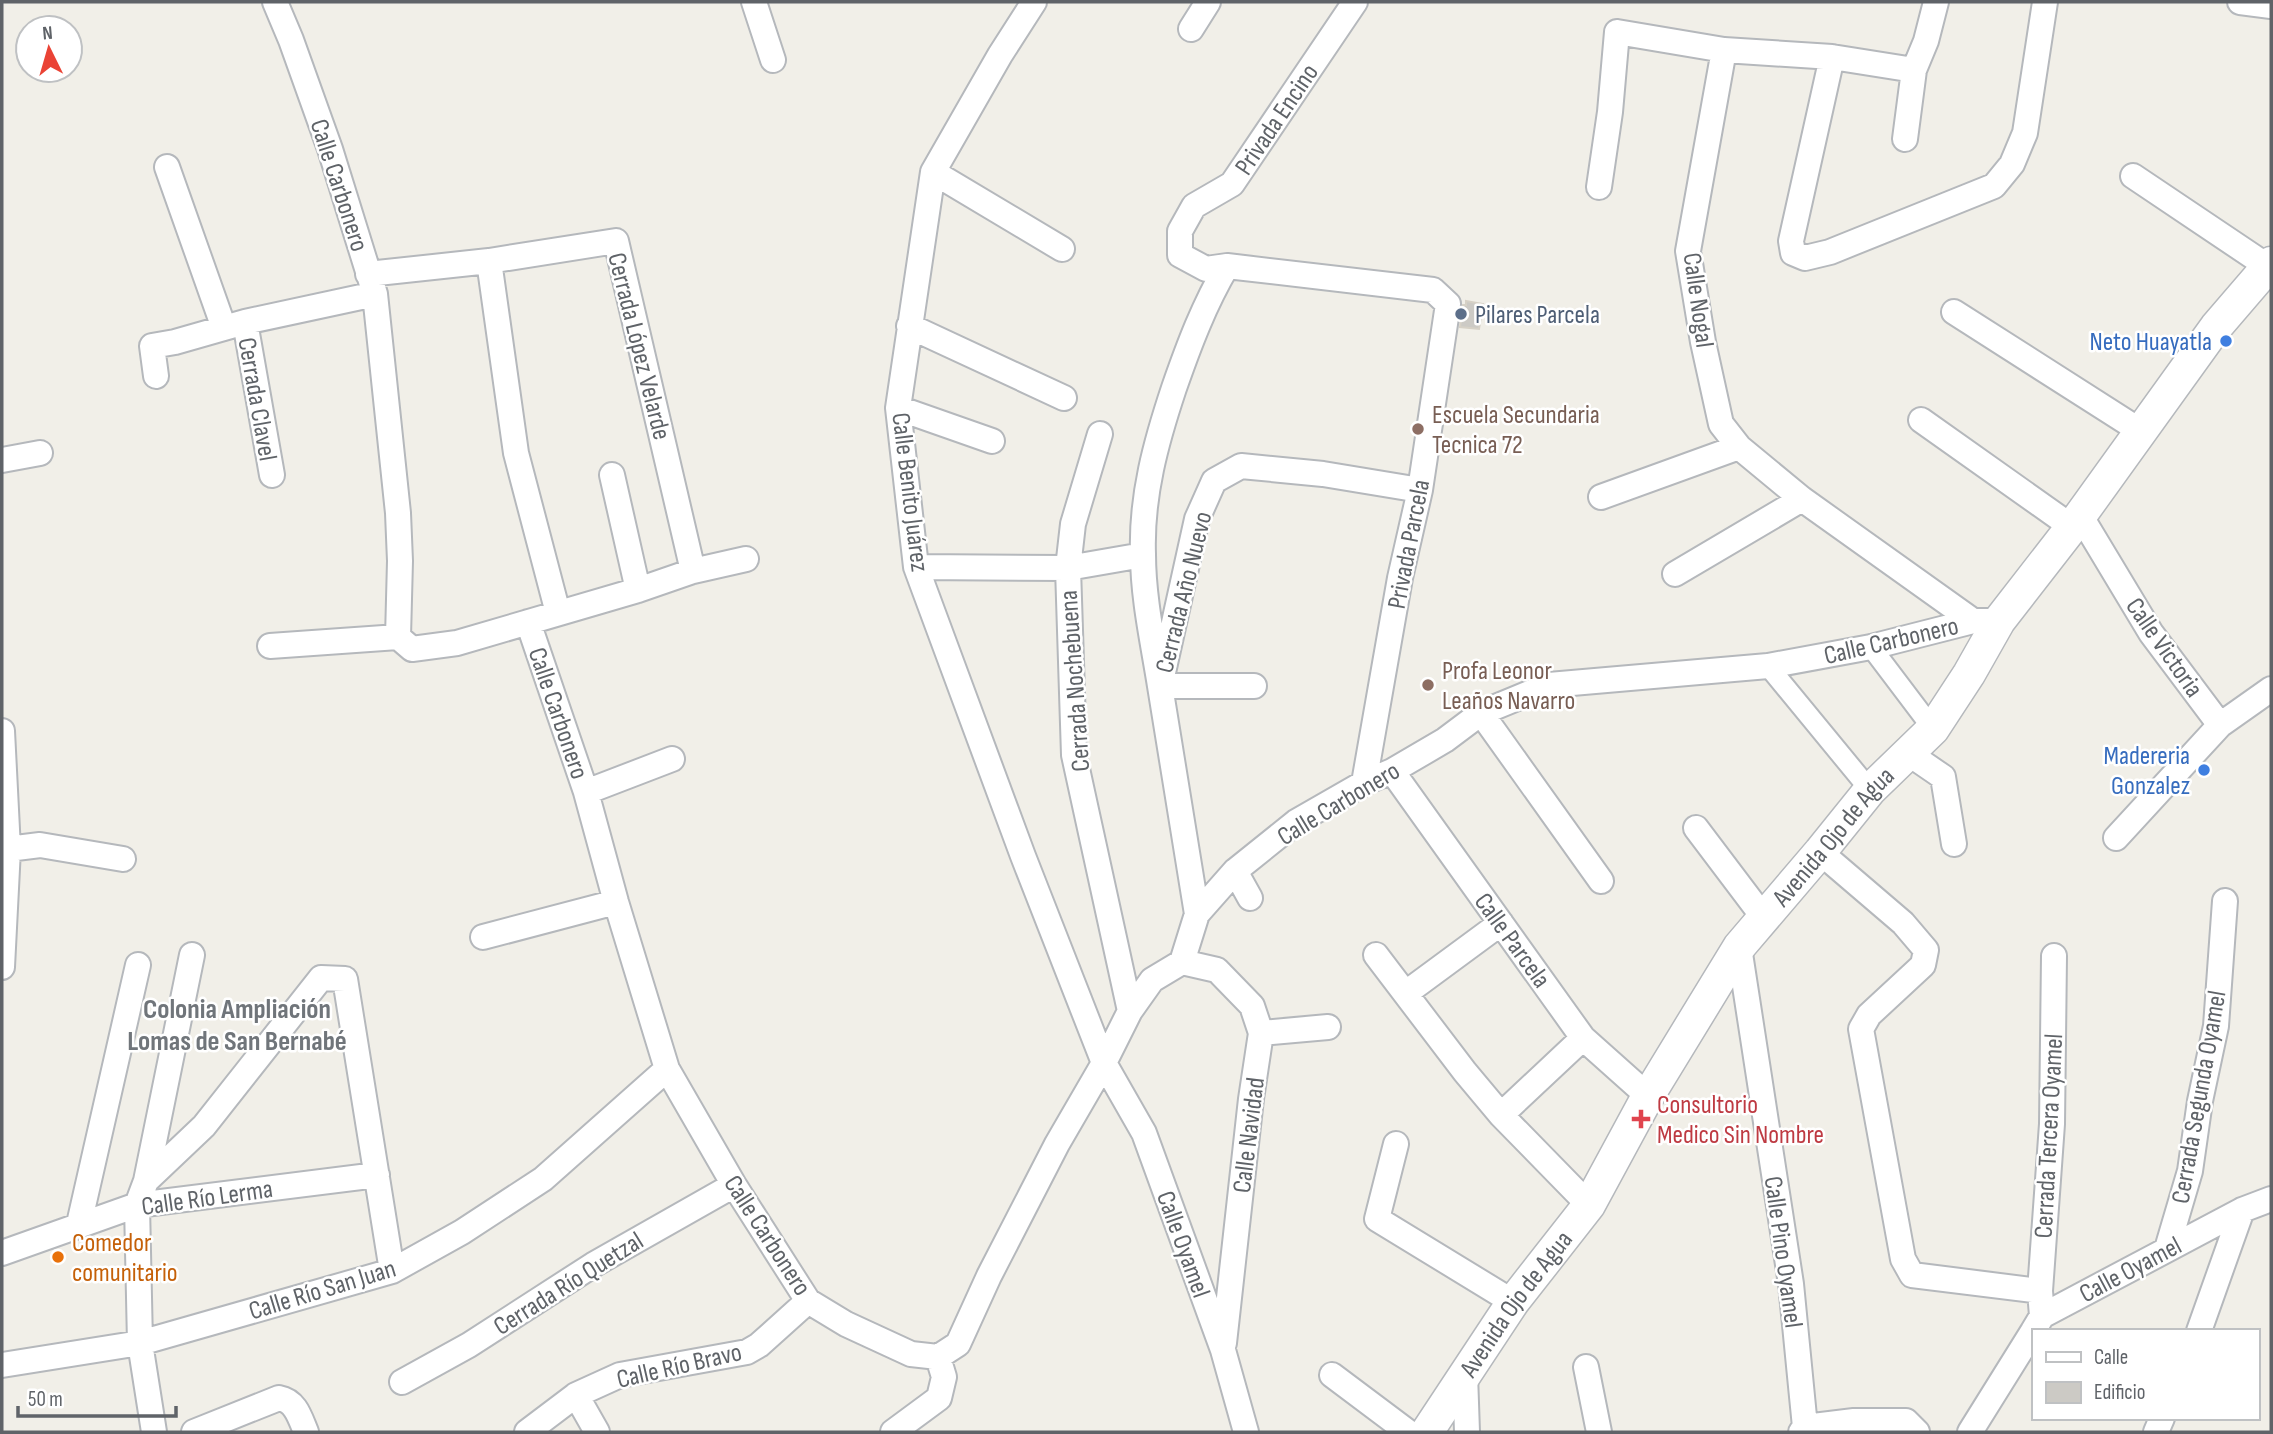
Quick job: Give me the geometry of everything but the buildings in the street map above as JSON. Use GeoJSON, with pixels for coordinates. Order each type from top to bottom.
{"type":"FeatureCollection","features":[{"type":"Feature","properties":{"kind":"street","name":"Calle Carbonero"},"geometry":{"type":"LineString","coordinates":[[275,2],[330,149],[372,284],[398,513],[398,637],[412,649],[420,649],[457,643],[528,622],[586,792],[667,1069],[733,1185],[808,1301],[846,1324],[911,1353],[938,1357]]}},
{"type":"Feature","properties":{"kind":"street"},"geometry":{"type":"LineString","coordinates":[[754,2],[774,60]]}},
{"type":"Feature","properties":{"kind":"street","name":"Calle Benito Juárez"},"geometry":{"type":"LineString","coordinates":[[1034,2],[1000,55],[933,172],[898,408],[916,568],[1023,856],[1104,1063]]}},
{"type":"Feature","properties":{"kind":"street"},"geometry":{"type":"LineString","coordinates":[[1191,29],[1208,2]]}},
{"type":"Feature","properties":{"kind":"street","name":"Privada Encino"},"geometry":{"type":"LineString","coordinates":[[1227,266],[1206,269],[1180,256],[1180,231],[1194,206],[1232,184],[1355,2]]}},
{"type":"Feature","properties":{"kind":"street"},"geometry":{"type":"LineString","coordinates":[[1905,139],[1914,70],[1926,41],[1936,2]]}},
{"type":"Feature","properties":{"kind":"street"},"geometry":{"type":"LineString","coordinates":[[1832,57],[1791,241],[1793,253],[1805,258],[1830,253],[1994,186],[2012,164],[2025,133],[2045,2]]}},
{"type":"Feature","properties":{"kind":"street"},"geometry":{"type":"LineString","coordinates":[[2240,2],[2271,6]]}},
{"type":"Feature","properties":{"kind":"street"},"geometry":{"type":"LineString","coordinates":[[1599,187],[1610,112],[1617,32],[1724,50],[1832,57],[1914,70]]}},
{"type":"Feature","properties":{"kind":"street","name":"Calle Nogal"},"geometry":{"type":"LineString","coordinates":[[1724,50],[1688,251],[1703,342],[1721,424],[1739,447],[1802,499],[1986,621]]}},
{"type":"Feature","properties":{"kind":"street","name":"Cerrada Clavel"},"geometry":{"type":"LineString","coordinates":[[167,167],[234,325],[272,475]]}},
{"type":"Feature","properties":{"kind":"street"},"geometry":{"type":"LineString","coordinates":[[933,172],[1062,249]]}},
{"type":"Feature","properties":{"kind":"street"},"geometry":{"type":"LineString","coordinates":[[2133,176],[2269,264]]}},
{"type":"Feature","properties":{"kind":"street","name":"Cerrada López Velarde"},"geometry":{"type":"LineString","coordinates":[[156,376],[152,346],[175,342],[372,284],[489,261],[616,241],[693,571]]}},
{"type":"Feature","properties":{"kind":"street"},"geometry":{"type":"LineString","coordinates":[[489,261],[516,453],[558,613]]}},
{"type":"Feature","properties":{"kind":"street","name":"Avenida Ojo de Agua"},"geometry":{"type":"LineString","coordinates":[[1427,1432],[1513,1302],[1590,1205],[1648,1096],[1739,947],[1870,790],[1933,729],[1969,674],[1986,621],[2076,521],[2216,327],[2269,264]]}},
{"type":"Feature","properties":{"kind":"street"},"geometry":{"type":"LineString","coordinates":[[1227,266],[1194,331],[1161,428],[1144,501],[1143,555],[1146,598],[1160,685],[1254,686]]}},
{"type":"Feature","properties":{"kind":"street","name":"Privada Parcela"},"geometry":{"type":"LineString","coordinates":[[1227,266],[1433,290],[1448,304],[1420,490],[1400,578],[1364,783]]}},
{"type":"Feature","properties":{"kind":"street"},"geometry":{"type":"LineString","coordinates":[[1954,312],[2142,432]]}},
{"type":"Feature","properties":{"kind":"street"},"geometry":{"type":"LineString","coordinates":[[909,326],[1064,398]]}},
{"type":"Feature","properties":{"kind":"street"},"geometry":{"type":"LineString","coordinates":[[898,408],[992,441]]}},
{"type":"Feature","properties":{"kind":"street"},"geometry":{"type":"LineString","coordinates":[[1921,420],[2076,521]]}},
{"type":"Feature","properties":{"kind":"street","name":"Cerrada Nochebuena"},"geometry":{"type":"LineString","coordinates":[[1100,434],[1073,524],[1068,568],[1074,755],[1130,1012]]}},
{"type":"Feature","properties":{"kind":"street"},"geometry":{"type":"LineString","coordinates":[[1601,497],[1739,447]]}},
{"type":"Feature","properties":{"kind":"street"},"geometry":{"type":"LineString","coordinates":[[2,460],[40,453]]}},
{"type":"Feature","properties":{"kind":"street","name":"Cerrada Año Nuevo"},"geometry":{"type":"LineString","coordinates":[[1197,914],[1160,685],[1197,519],[1214,481],[1241,466],[1323,474],[1420,490]]}},
{"type":"Feature","properties":{"kind":"street"},"geometry":{"type":"LineString","coordinates":[[612,475],[638,590]]}},
{"type":"Feature","properties":{"kind":"street"},"geometry":{"type":"LineString","coordinates":[[1675,574],[1802,499]]}},
{"type":"Feature","properties":{"kind":"street","name":"Calle Victoria"},"geometry":{"type":"LineString","coordinates":[[2076,521],[2151,633],[2220,724],[2271,689]]}},
{"type":"Feature","properties":{"kind":"street"},"geometry":{"type":"LineString","coordinates":[[916,568],[1068,568],[1143,555]]}},
{"type":"Feature","properties":{"kind":"street"},"geometry":{"type":"LineString","coordinates":[[528,622],[693,571],[746,559]]}},
{"type":"Feature","properties":{"kind":"street","name":"Calle Carbonero"},"geometry":{"type":"LineString","coordinates":[[1182,962],[1197,914],[1235,871],[1296,822],[1445,740],[1481,713],[1549,685],[1768,666],[1871,647],[1986,621]]}},
{"type":"Feature","properties":{"kind":"street"},"geometry":{"type":"LineString","coordinates":[[270,646],[398,637]]}},
{"type":"Feature","properties":{"kind":"street"},"geometry":{"type":"LineString","coordinates":[[1871,647],[1933,729]]}},
{"type":"Feature","properties":{"kind":"street"},"geometry":{"type":"LineString","coordinates":[[1768,666],[1870,790]]}},
{"type":"Feature","properties":{"kind":"street"},"geometry":{"type":"LineString","coordinates":[[1481,713],[1601,881]]}},
{"type":"Feature","properties":{"kind":"street"},"geometry":{"type":"LineString","coordinates":[[2116,838],[2220,724]]}},
{"type":"Feature","properties":{"kind":"street"},"geometry":{"type":"LineString","coordinates":[[2,731],[8,849],[2,967]]}},
{"type":"Feature","properties":{"kind":"street"},"geometry":{"type":"LineString","coordinates":[[1908,753],[1943,778],[1954,844]]}},
{"type":"Feature","properties":{"kind":"street"},"geometry":{"type":"LineString","coordinates":[[586,792],[672,759]]}},
{"type":"Feature","properties":{"kind":"street","name":"Calle Parcela"},"geometry":{"type":"LineString","coordinates":[[1392,771],[1583,1038],[1648,1096]]}},
{"type":"Feature","properties":{"kind":"street"},"geometry":{"type":"LineString","coordinates":[[1696,828],[1764,918]]}},
{"type":"Feature","properties":{"kind":"street"},"geometry":{"type":"LineString","coordinates":[[8,849],[40,845],[123,859]]}},
{"type":"Feature","properties":{"kind":"street"},"geometry":{"type":"LineString","coordinates":[[1820,852],[1903,923],[1926,950],[1923,965],[1870,1015],[1861,1029],[1903,1259],[1912,1275],[2040,1291]]}},
{"type":"Feature","properties":{"kind":"street"},"geometry":{"type":"LineString","coordinates":[[1235,871],[1250,898]]}},
{"type":"Feature","properties":{"kind":"street","name":"Cerrada Segunda Oyamel"},"geometry":{"type":"LineString","coordinates":[[2167,1249],[2190,1171],[2200,1101],[2216,1026],[2225,901]]}},
{"type":"Feature","properties":{"kind":"street"},"geometry":{"type":"LineString","coordinates":[[483,937],[616,902]]}},
{"type":"Feature","properties":{"kind":"street"},"geometry":{"type":"LineString","coordinates":[[1406,993],[1501,923]]}},
{"type":"Feature","properties":{"kind":"street","name":"Calle Pino Oyamel"},"geometry":{"type":"LineString","coordinates":[[1739,947],[1791,1284],[1803,1429]]}},
{"type":"Feature","properties":{"kind":"street"},"geometry":{"type":"LineString","coordinates":[[155,1432],[141,1343],[137,1205],[146,1181],[192,955]]}},
{"type":"Feature","properties":{"kind":"street"},"geometry":{"type":"LineString","coordinates":[[1376,955],[1501,1115],[1590,1205]]}},
{"type":"Feature","properties":{"kind":"street","name":"Cerrada Tercera Oyamel"},"geometry":{"type":"LineString","coordinates":[[2036,1326],[2052,1124],[2054,957]]}},
{"type":"Feature","properties":{"kind":"street"},"geometry":{"type":"LineString","coordinates":[[893,1432],[939,1398],[944,1377],[938,1357],[958,1344],[989,1276],[1051,1156],[1130,1012],[1153,980],[1182,962],[1217,970],[1252,1006],[1261,1033],[1328,1027]]}},
{"type":"Feature","properties":{"kind":"street"},"geometry":{"type":"LineString","coordinates":[[79,1224],[138,965]]}},
{"type":"Feature","properties":{"kind":"street"},"geometry":{"type":"LineString","coordinates":[[146,1181],[204,1126],[321,978],[345,979],[392,1271]]}},
{"type":"Feature","properties":{"kind":"street","name":"Calle Navidad"},"geometry":{"type":"LineString","coordinates":[[1223,1350],[1261,1033]]}},
{"type":"Feature","properties":{"kind":"street"},"geometry":{"type":"LineString","coordinates":[[1501,1115],[1583,1038]]}},
{"type":"Feature","properties":{"kind":"street","name":"Calle Oyamel"},"geometry":{"type":"LineString","coordinates":[[1104,1063],[1144,1133],[1223,1350],[1246,1432]]}},
{"type":"Feature","properties":{"kind":"street","name":"Calle Río San Juan"},"geometry":{"type":"LineString","coordinates":[[2,1365],[141,1343],[392,1271],[462,1232],[543,1179],[667,1069]]}},
{"type":"Feature","properties":{"kind":"street"},"geometry":{"type":"LineString","coordinates":[[1396,1144],[1377,1219],[1513,1302]]}},
{"type":"Feature","properties":{"kind":"street","name":"Calle Río Lerma"},"geometry":{"type":"LineString","coordinates":[[2,1253],[137,1205],[377,1175]]}},
{"type":"Feature","properties":{"kind":"street","name":"Cerrada Río Quetzal"},"geometry":{"type":"LineString","coordinates":[[402,1382],[469,1345],[593,1265],[733,1185]]}},
{"type":"Feature","properties":{"kind":"street","name":"Calle Oyamel"},"geometry":{"type":"LineString","coordinates":[[2036,1326],[2167,1249],[2242,1210],[2271,1199]]}},
{"type":"Feature","properties":{"kind":"street"},"geometry":{"type":"LineString","coordinates":[[2200,1329],[2242,1210]]}},
{"type":"Feature","properties":{"kind":"street","name":"Calle Río Bravo"},"geometry":{"type":"LineString","coordinates":[[527,1432],[576,1395],[620,1376],[747,1352],[760,1345],[808,1301]]}},
{"type":"Feature","properties":{"kind":"street","name":"Calle Oyamel"},"geometry":{"type":"LineString","coordinates":[[1970,1432],[2032,1332]]}},
{"type":"Feature","properties":{"kind":"street"},"geometry":{"type":"LineString","coordinates":[[1586,1367],[1599,1432]]}},
{"type":"Feature","properties":{"kind":"street"},"geometry":{"type":"LineString","coordinates":[[1465,1374],[1467,1432]]}},
{"type":"Feature","properties":{"kind":"street"},"geometry":{"type":"LineString","coordinates":[[1332,1375],[1408,1432]]}},
{"type":"Feature","properties":{"kind":"street","name":"Calle Río Bravo"},"geometry":{"type":"LineString","coordinates":[[576,1395],[597,1432]]}},
{"type":"Feature","properties":{"kind":"street"},"geometry":{"type":"LineString","coordinates":[[194,1432],[274,1398],[285,1398],[294,1406],[306,1432]]}},
{"type":"Feature","properties":{"kind":"street"},"geometry":{"type":"LineString","coordinates":[[1803,1429],[1854,1421],[1906,1421],[1917,1432]]}},
{"type":"Feature","properties":{"kind":"place","name":"Pilares Parcela"},"geometry":{"type":"Point","coordinates":[1461,314]}},
{"type":"Feature","properties":{"kind":"place","name":"Neto Huayatla"},"geometry":{"type":"Point","coordinates":[2226,341]}},
{"type":"Feature","properties":{"kind":"place","name":"Escuela Secundaria Tecnica 72"},"geometry":{"type":"Point","coordinates":[1418,429]}},
{"type":"Feature","properties":{"kind":"place","name":"Profa Leonor Leaños Navarro"},"geometry":{"type":"Point","coordinates":[1428,685]}},
{"type":"Feature","properties":{"kind":"place","name":"Madereria Gonzalez"},"geometry":{"type":"Point","coordinates":[2204,770]}},
{"type":"Feature","properties":{"kind":"place","name":"Consultorio Medico Sin Nombre"},"geometry":{"type":"Point","coordinates":[1641,1119]}},
{"type":"Feature","properties":{"kind":"place","name":"Comedor comunitario"},"geometry":{"type":"Point","coordinates":[58,1257]}},
{"type":"Feature","properties":{"kind":"district","name":"Colonia Ampliación Lomas de San Bernabé"},"geometry":{"type":"Point","coordinates":[237,1024]}}]}
